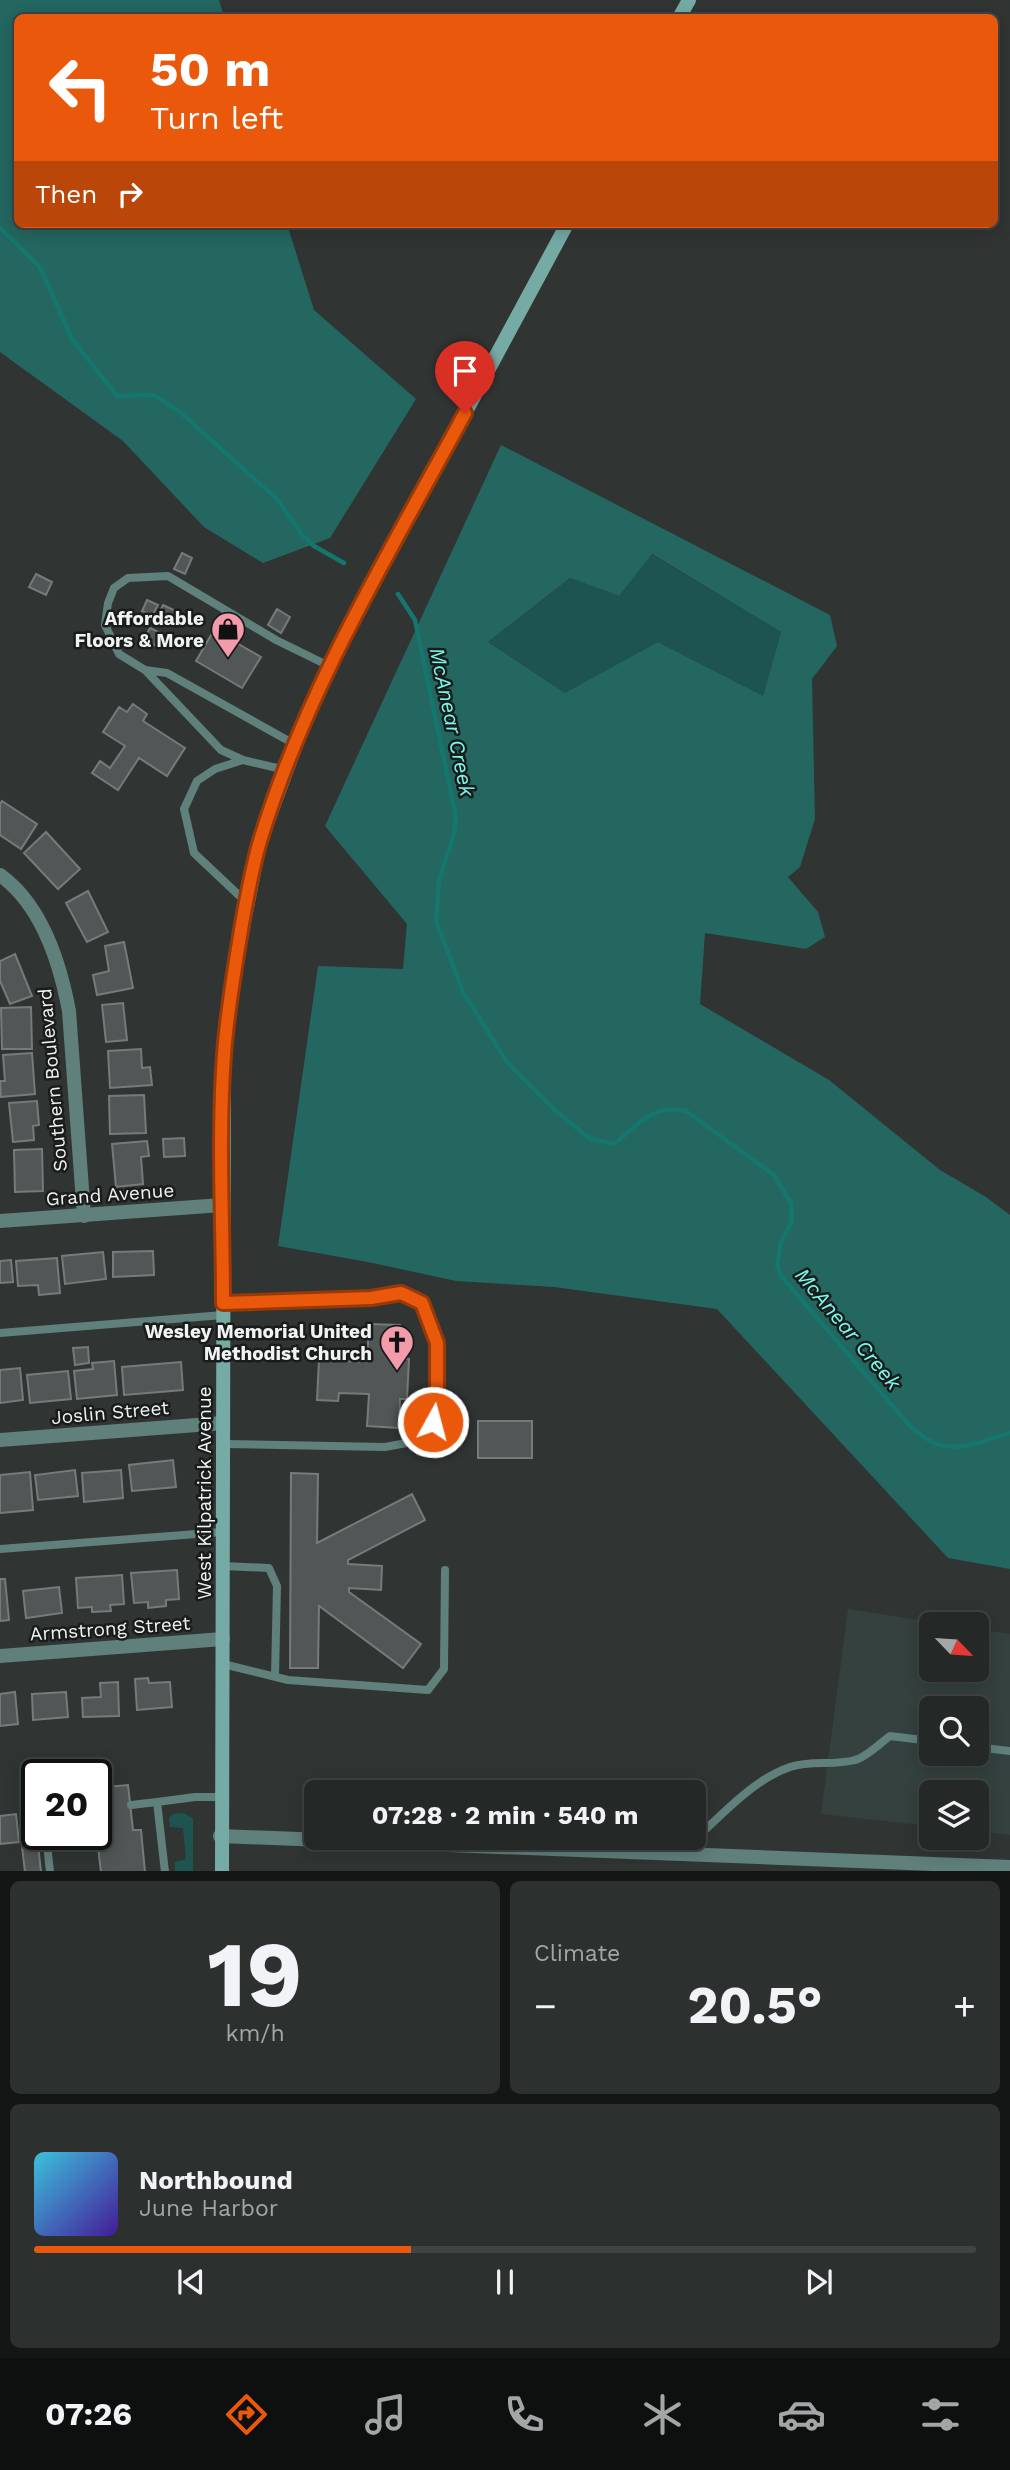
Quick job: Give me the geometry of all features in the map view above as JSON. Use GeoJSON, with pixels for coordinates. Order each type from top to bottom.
{"type":"FeatureCollection","features":[{"type":"Feature","properties":{"kind":"main road","name":"West Kilpatrick Avenue"},"geometry":{"type":"LineString","coordinates":[[222,1871],[224,1055],[246,902],[260,842],[329,666],[565,228]]}},
{"type":"Feature","properties":{"kind":"street","name":"Southern Boulevard"},"geometry":{"type":"LineString","coordinates":[[0,875],[25,900],[39,921],[63,980],[69,1011],[84,1216]]}},
{"type":"Feature","properties":{"kind":"street","name":"Grand Avenue"},"geometry":{"type":"LineString","coordinates":[[0,1221],[222,1205]]}},
{"type":"Feature","properties":{"kind":"street","name":"Joslin Street"},"geometry":{"type":"LineString","coordinates":[[0,1440],[223,1423]]}},
{"type":"Feature","properties":{"kind":"street","name":"Armstrong Street"},"geometry":{"type":"LineString","coordinates":[[0,1656],[223,1639]]}},
{"type":"Feature","properties":{"kind":"street"},"geometry":{"type":"LineString","coordinates":[[220,1836],[1010,1867]]}},
{"type":"Feature","properties":{"kind":"lane"},"geometry":{"type":"LineString","coordinates":[[286,770],[243,760],[221,750],[145,670],[119,654],[105,625],[108,603],[114,589],[128,578],[168,576],[276,640],[329,666]]}},
{"type":"Feature","properties":{"kind":"lane"},"geometry":{"type":"LineString","coordinates":[[145,670],[167,673],[296,745]]}},
{"type":"Feature","properties":{"kind":"lane"},"geometry":{"type":"LineString","coordinates":[[243,760],[215,769],[197,780],[184,809],[194,853],[246,902]]}},
{"type":"Feature","properties":{"kind":"lane"},"geometry":{"type":"LineString","coordinates":[[0,1333],[401,1293],[422,1303],[437,1343],[437,1405],[428,1439],[385,1447],[223,1444]]}},
{"type":"Feature","properties":{"kind":"lane"},"geometry":{"type":"LineString","coordinates":[[0,1549],[223,1532]]}},
{"type":"Feature","properties":{"kind":"lane"},"geometry":{"type":"LineString","coordinates":[[223,1566],[269,1568],[276,1586],[275,1676]]}},
{"type":"Feature","properties":{"kind":"lane"},"geometry":{"type":"LineString","coordinates":[[223,1664],[288,1679],[428,1690],[444,1669],[445,1570]]}},
{"type":"Feature","properties":{"kind":"lane"},"geometry":{"type":"LineString","coordinates":[[690,1855],[691,1843],[744,1796],[787,1768],[808,1762],[856,1760],[890,1736],[919,1740]]}},
{"type":"Feature","properties":{"kind":"lane"},"geometry":{"type":"LineString","coordinates":[[989,1749],[1010,1751]]}},
{"type":"Feature","properties":{"kind":"lane"},"geometry":{"type":"LineString","coordinates":[[131,1805],[195,1797],[223,1797]]}},
{"type":"Feature","properties":{"kind":"lane"},"geometry":{"type":"LineString","coordinates":[[157,1802],[165,1871]]}},
{"type":"Feature","properties":{"kind":"lane"},"geometry":{"type":"LineString","coordinates":[[48,1850],[50,1871]]}},
{"type":"Feature","properties":{"kind":"shaded area"},"geometry":{"type":"Polygon","coordinates":[[[0,0],[219,0],[223,14],[14,14],[14,228],[288,228],[314,310],[416,399],[330,538],[263,563],[204,527],[123,441],[0,352],[0,0]]]}},
{"type":"Feature","properties":{"kind":"shaded area"},"geometry":{"type":"Polygon","coordinates":[[[501,445],[830,615],[837,646],[812,679],[815,819],[800,867],[788,877],[818,912],[825,937],[806,949],[705,933],[700,1004],[829,1080],[940,1170],[986,1197],[1010,1215],[1010,1569],[948,1558],[717,1309],[554,1287],[456,1281],[278,1246],[318,966],[403,969],[407,924],[325,826],[501,445]],[[652,554],[619,596],[570,578],[488,642],[565,693],[658,642],[763,696],[781,632],[652,554]]]}},
{"type":"Feature","properties":{"kind":"shaded area"},"geometry":{"type":"Polygon","coordinates":[[[651,554],[781,632],[763,696],[658,642],[566,694],[488,642],[570,578],[619,596],[651,554]]]}},
{"type":"Feature","properties":{"kind":"shaded area"},"geometry":{"type":"Polygon","coordinates":[[[848,1609],[919,1620],[919,1682],[989,1682],[989,1631],[1010,1634],[1010,1835],[989,1832],[989,1780],[919,1780],[919,1825],[821,1814],[848,1609]]]}},
{"type":"Feature","properties":{"kind":"shaded area"},"geometry":{"type":"Polygon","coordinates":[[[183,1813],[193,1818],[193,1871],[175,1871],[175,1862],[186,1859],[183,1828],[170,1827],[169,1818],[173,1814],[183,1813]]]}},
{"type":"Feature","properties":{"kind":"building"},"geometry":{"type":"Polygon","coordinates":[[[182,553],[192,558],[185,574],[174,569],[182,553]]]}},
{"type":"Feature","properties":{"kind":"building"},"geometry":{"type":"Polygon","coordinates":[[[36,574],[52,582],[46,595],[29,587],[36,574]]]}},
{"type":"Feature","properties":{"kind":"building"},"geometry":{"type":"Polygon","coordinates":[[[147,600],[158,605],[152,616],[142,611],[147,600]]]}},
{"type":"Feature","properties":{"kind":"building"},"geometry":{"type":"Polygon","coordinates":[[[163,605],[178,612],[173,625],[157,617],[163,605]]]}},
{"type":"Feature","properties":{"kind":"building"},"geometry":{"type":"Polygon","coordinates":[[[277,609],[290,617],[281,633],[268,625],[277,609]]]}},
{"type":"Feature","properties":{"kind":"building"},"geometry":{"type":"Polygon","coordinates":[[[150,628],[165,635],[158,647],[144,639],[150,628]]]}},
{"type":"Feature","properties":{"kind":"building","name":"Affordable Floors & More"},"geometry":{"type":"Polygon","coordinates":[[[214,630],[261,657],[242,688],[196,661],[214,630]]]}},
{"type":"Feature","properties":{"kind":"building"},"geometry":{"type":"Polygon","coordinates":[[[133,704],[147,714],[143,721],[185,748],[167,776],[139,758],[118,790],[92,773],[100,761],[110,768],[125,746],[103,732],[119,707],[127,712],[133,704]]]}},
{"type":"Feature","properties":{"kind":"building"},"geometry":{"type":"Polygon","coordinates":[[[2,801],[37,824],[21,849],[0,835],[2,801]]]}},
{"type":"Feature","properties":{"kind":"building"},"geometry":{"type":"Polygon","coordinates":[[[46,832],[80,869],[58,889],[24,853],[46,832]]]}},
{"type":"Feature","properties":{"kind":"building"},"geometry":{"type":"Polygon","coordinates":[[[88,891],[108,932],[87,942],[66,903],[88,891]]]}},
{"type":"Feature","properties":{"kind":"building"},"geometry":{"type":"Polygon","coordinates":[[[124,942],[133,988],[97,995],[93,975],[109,971],[105,946],[124,942]]]}},
{"type":"Feature","properties":{"kind":"building"},"geometry":{"type":"Polygon","coordinates":[[[15,954],[32,996],[10,1004],[0,981],[0,961],[15,954]]]}},
{"type":"Feature","properties":{"kind":"building"},"geometry":{"type":"Polygon","coordinates":[[[123,1003],[127,1040],[106,1042],[102,1005],[123,1003]]]}},
{"type":"Feature","properties":{"kind":"building"},"geometry":{"type":"Polygon","coordinates":[[[31,1007],[32,1049],[2,1049],[1,1008],[31,1007]]]}},
{"type":"Feature","properties":{"kind":"building"},"geometry":{"type":"Polygon","coordinates":[[[141,1049],[142,1068],[150,1067],[152,1085],[110,1088],[108,1051],[141,1049]]]}},
{"type":"Feature","properties":{"kind":"building"},"geometry":{"type":"Polygon","coordinates":[[[32,1053],[35,1094],[1,1097],[0,1081],[5,1081],[3,1055],[32,1053]]]}},
{"type":"Feature","properties":{"kind":"building"},"geometry":{"type":"Polygon","coordinates":[[[144,1095],[146,1133],[110,1134],[109,1096],[144,1095]]]}},
{"type":"Feature","properties":{"kind":"building"},"geometry":{"type":"Polygon","coordinates":[[[37,1101],[39,1125],[33,1126],[34,1140],[13,1142],[9,1103],[37,1101]]]}},
{"type":"Feature","properties":{"kind":"building"},"geometry":{"type":"Polygon","coordinates":[[[184,1138],[185,1156],[164,1157],[163,1139],[184,1138]]]}},
{"type":"Feature","properties":{"kind":"building"},"geometry":{"type":"Polygon","coordinates":[[[147,1141],[149,1156],[141,1157],[143,1184],[116,1187],[112,1144],[147,1141]]]}},
{"type":"Feature","properties":{"kind":"building"},"geometry":{"type":"Polygon","coordinates":[[[42,1149],[43,1191],[15,1192],[14,1150],[42,1149]]]}},
{"type":"Feature","properties":{"kind":"building"},"geometry":{"type":"Polygon","coordinates":[[[153,1251],[154,1275],[113,1277],[113,1252],[153,1251]]]}},
{"type":"Feature","properties":{"kind":"building"},"geometry":{"type":"Polygon","coordinates":[[[103,1252],[106,1279],[65,1284],[62,1256],[103,1252]]]}},
{"type":"Feature","properties":{"kind":"building"},"geometry":{"type":"Polygon","coordinates":[[[57,1258],[60,1293],[39,1295],[38,1285],[18,1286],[16,1261],[57,1258]]]}},
{"type":"Feature","properties":{"kind":"building"},"geometry":{"type":"Polygon","coordinates":[[[11,1260],[13,1282],[0,1283],[0,1261],[11,1260]]]}},
{"type":"Feature","properties":{"kind":"building"},"geometry":{"type":"Polygon","coordinates":[[[369,1324],[400,1325],[398,1358],[409,1359],[407,1399],[400,1399],[399,1428],[367,1426],[369,1394],[339,1393],[338,1401],[317,1400],[319,1360],[367,1362],[369,1324]]]}},
{"type":"Feature","properties":{"kind":"building"},"geometry":{"type":"Polygon","coordinates":[[[88,1347],[89,1363],[75,1365],[73,1348],[88,1347]]]}},
{"type":"Feature","properties":{"kind":"building"},"geometry":{"type":"Polygon","coordinates":[[[114,1361],[117,1395],[77,1399],[74,1371],[93,1369],[92,1363],[114,1361]]]}},
{"type":"Feature","properties":{"kind":"building"},"geometry":{"type":"Polygon","coordinates":[[[181,1362],[183,1390],[124,1395],[122,1367],[181,1362]]]}},
{"type":"Feature","properties":{"kind":"building"},"geometry":{"type":"Polygon","coordinates":[[[20,1368],[23,1400],[0,1403],[0,1370],[20,1368]]]}},
{"type":"Feature","properties":{"kind":"building"},"geometry":{"type":"Polygon","coordinates":[[[68,1371],[71,1399],[30,1403],[27,1375],[68,1371]]]}},
{"type":"Feature","properties":{"kind":"building"},"geometry":{"type":"Polygon","coordinates":[[[478,1421],[532,1421],[532,1458],[478,1458],[478,1421]]]}},
{"type":"Feature","properties":{"kind":"building"},"geometry":{"type":"Polygon","coordinates":[[[173,1460],[176,1487],[132,1491],[129,1465],[173,1460]]]}},
{"type":"Feature","properties":{"kind":"building"},"geometry":{"type":"Polygon","coordinates":[[[75,1470],[78,1496],[38,1500],[35,1475],[75,1470]]]}},
{"type":"Feature","properties":{"kind":"building"},"geometry":{"type":"Polygon","coordinates":[[[121,1470],[123,1498],[84,1502],[82,1473],[121,1470]]]}},
{"type":"Feature","properties":{"kind":"building"},"geometry":{"type":"Polygon","coordinates":[[[30,1472],[33,1510],[0,1513],[0,1475],[30,1472]]]}},
{"type":"Feature","properties":{"kind":"building"},"geometry":{"type":"Polygon","coordinates":[[[291,1473],[318,1474],[317,1543],[412,1494],[425,1520],[348,1560],[348,1564],[382,1566],[381,1590],[349,1588],[349,1592],[421,1644],[403,1668],[319,1606],[318,1668],[290,1668],[291,1473]]]}},
{"type":"Feature","properties":{"kind":"building"},"geometry":{"type":"Polygon","coordinates":[[[177,1570],[179,1599],[166,1600],[166,1606],[148,1608],[148,1602],[134,1603],[131,1573],[177,1570]]]}},
{"type":"Feature","properties":{"kind":"building"},"geometry":{"type":"Polygon","coordinates":[[[122,1575],[124,1604],[110,1605],[111,1611],[92,1612],[92,1607],[78,1608],[76,1578],[122,1575]]]}},
{"type":"Feature","properties":{"kind":"building"},"geometry":{"type":"Polygon","coordinates":[[[0,1579],[5,1579],[9,1620],[0,1621],[0,1579]]]}},
{"type":"Feature","properties":{"kind":"building"},"geometry":{"type":"Polygon","coordinates":[[[59,1587],[62,1613],[26,1618],[23,1591],[59,1587]]]}},
{"type":"Feature","properties":{"kind":"building"},"geometry":{"type":"Polygon","coordinates":[[[148,1678],[149,1683],[170,1682],[172,1707],[137,1710],[135,1679],[148,1678]]]}},
{"type":"Feature","properties":{"kind":"building"},"geometry":{"type":"Polygon","coordinates":[[[118,1682],[119,1716],[83,1717],[82,1698],[101,1697],[100,1683],[118,1682]]]}},
{"type":"Feature","properties":{"kind":"building"},"geometry":{"type":"Polygon","coordinates":[[[15,1692],[18,1724],[0,1726],[0,1694],[15,1692]]]}},
{"type":"Feature","properties":{"kind":"building"},"geometry":{"type":"Polygon","coordinates":[[[66,1692],[68,1717],[33,1720],[32,1694],[66,1692]]]}},
{"type":"Feature","properties":{"kind":"building"},"geometry":{"type":"Polygon","coordinates":[[[128,1785],[133,1830],[141,1830],[145,1871],[101,1871],[98,1850],[112,1850],[112,1786],[128,1785]]]}},
{"type":"Feature","properties":{"kind":"building"},"geometry":{"type":"Polygon","coordinates":[[[16,1814],[19,1842],[0,1844],[0,1816],[16,1814]]]}},
{"type":"Feature","properties":{"kind":"building"},"geometry":{"type":"Polygon","coordinates":[[[22,1850],[39,1850],[41,1871],[25,1871],[22,1850]]]}},
{"type":"Feature","properties":{"kind":"waterway","name":"McAnear Creek"},"geometry":{"type":"LineString","coordinates":[[0,228],[40,267],[72,339],[117,396],[154,395],[181,413],[278,500],[302,535],[314,546],[344,563]]}},
{"type":"Feature","properties":{"kind":"waterway","name":"McAnear Creek"},"geometry":{"type":"LineString","coordinates":[[398,594],[415,620],[456,817],[454,834],[439,880],[436,921],[463,992],[507,1062],[556,1111],[590,1139],[615,1144],[655,1113],[664,1110],[686,1111],[774,1175],[791,1203],[792,1221],[781,1242],[777,1266],[782,1277],[909,1425],[932,1442],[951,1447],[971,1445],[1010,1433]]}},
{"type":"Feature","properties":{"kind":"place","name":"Affordable Floors & More"},"geometry":{"type":"Point","coordinates":[228,659]}},
{"type":"Feature","properties":{"kind":"place","name":"Wesley Memorial United Methodist Church"},"geometry":{"type":"Point","coordinates":[397,1372]}},
{"type":"Feature","properties":{"kind":"route"},"geometry":{"type":"LineString","coordinates":[[433,1422],[437,1405],[437,1343],[422,1303],[401,1293],[371,1298],[223,1303],[224,1055],[247,896],[260,842],[286,770],[309,710],[341,643],[465,413]]}}]}
